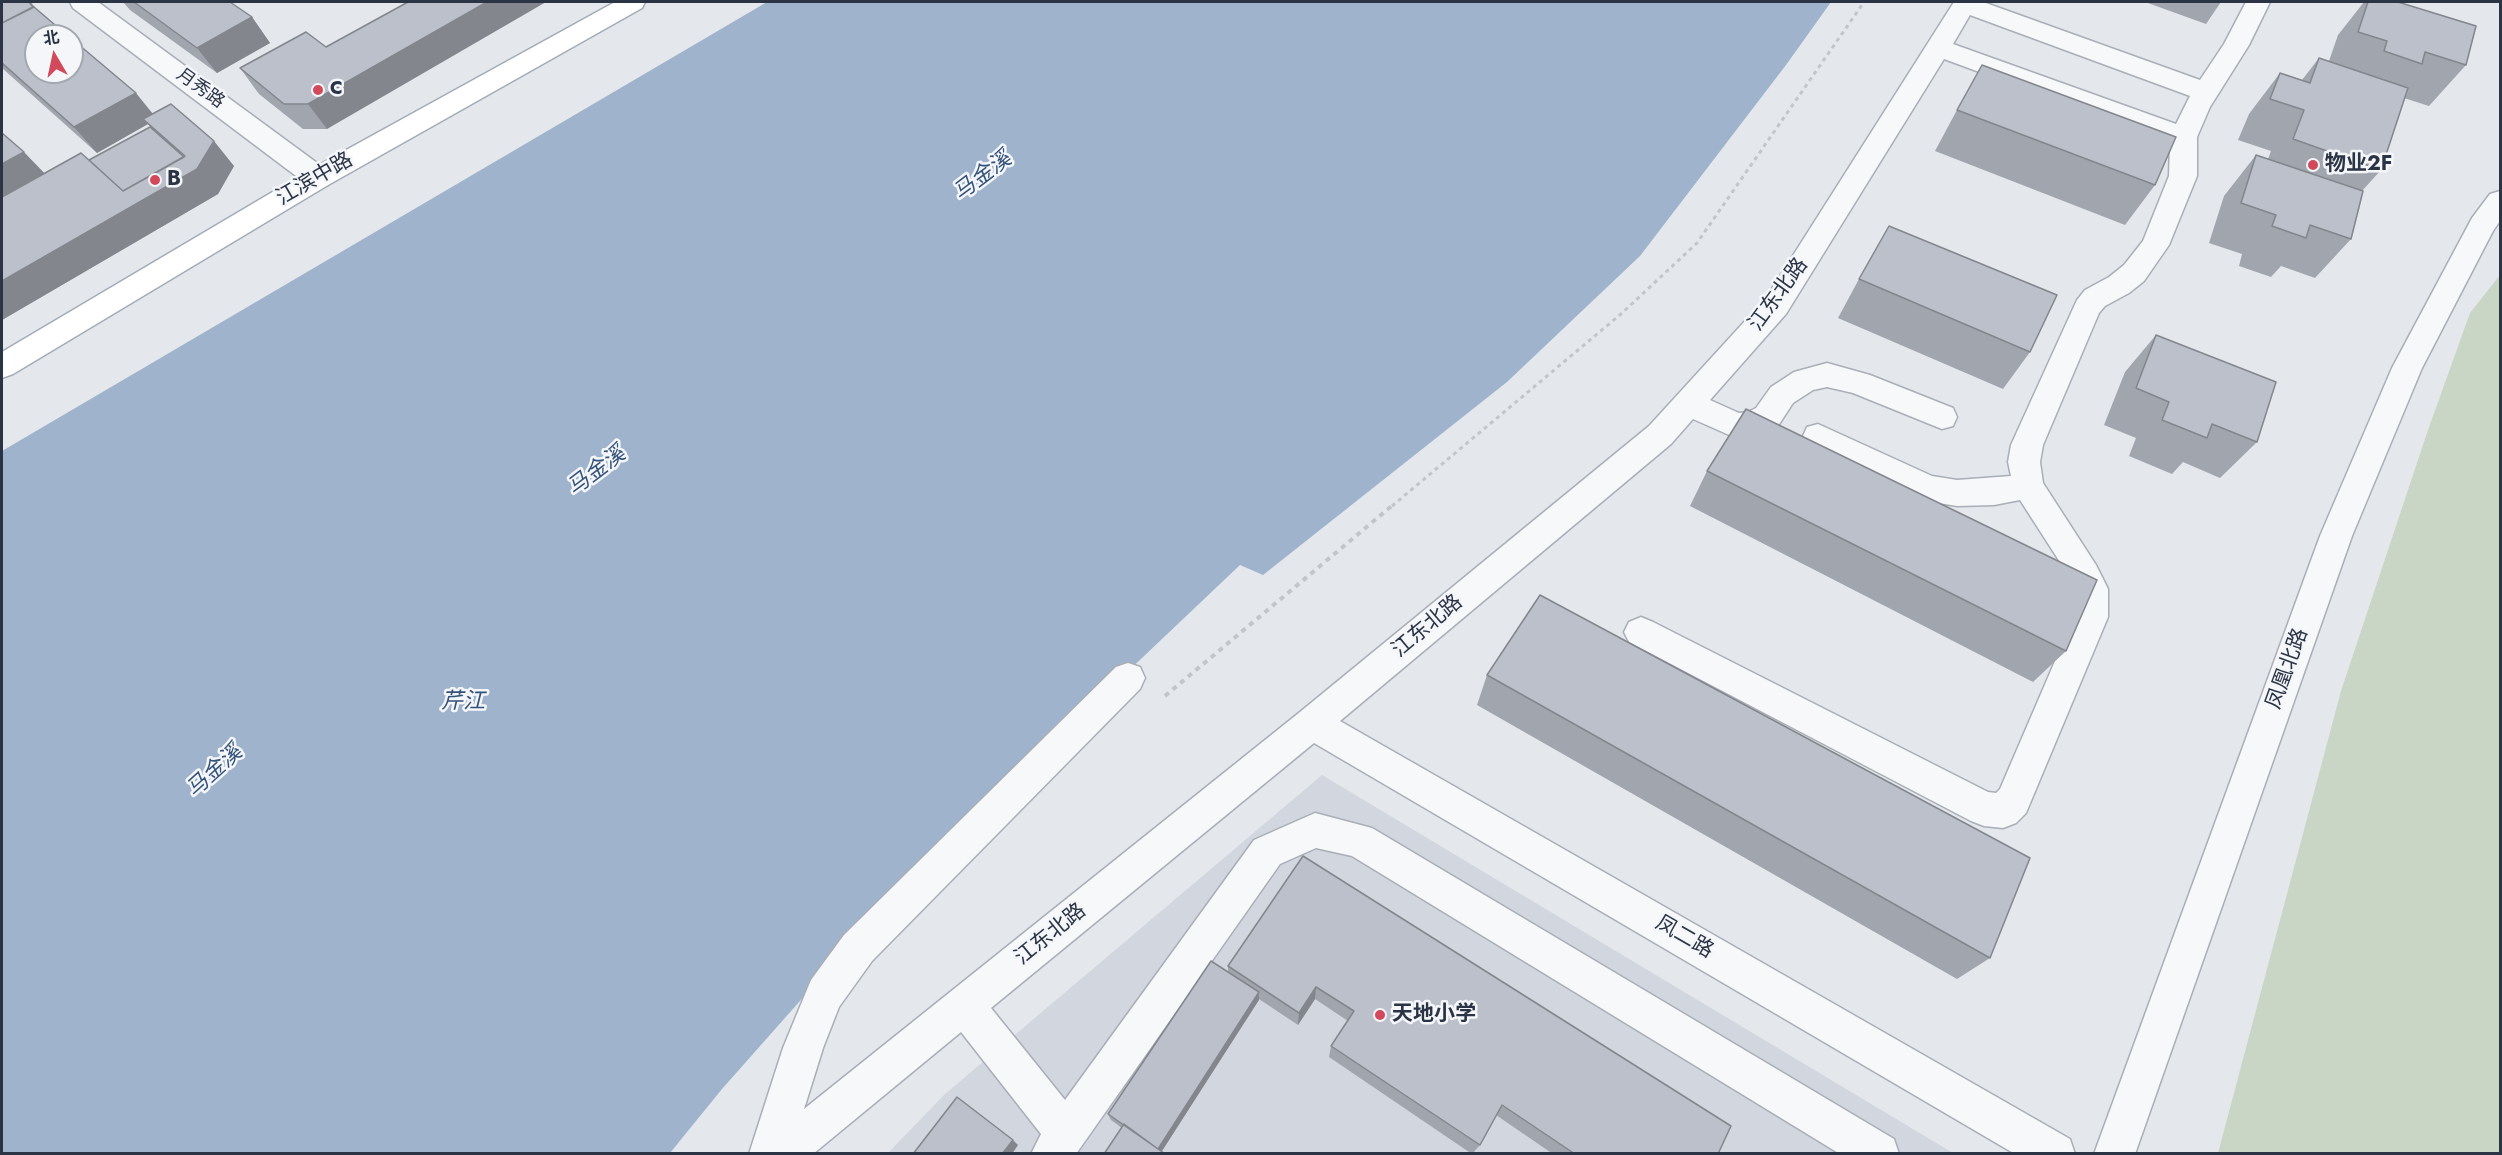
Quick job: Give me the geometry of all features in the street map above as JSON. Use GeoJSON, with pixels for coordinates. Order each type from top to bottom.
{"type":"FeatureCollection","features":[{"type":"Feature","properties":{"kind":"main road","name":"江滨中路"},"geometry":{"type":"LineString","coordinates":[[2,366],[318,178],[633,2]]}},
{"type":"Feature","properties":{"kind":"street","name":"月秀路"},"geometry":{"type":"LineString","coordinates":[[82,2],[318,178]]}},
{"type":"Feature","properties":{"kind":"street"},"geometry":{"type":"LineString","coordinates":[[1641,632],[1984,809],[2003,811],[2013,801],[2091,616],[2091,589],[2080,565],[2028,486],[2024,462],[2027,445],[2087,308],[2095,298],[2119,285],[2134,273],[2155,245],[2183,176],[2184,137],[2197,106],[2236,45],[2258,2]]}},
{"type":"Feature","properties":{"kind":"street"},"geometry":{"type":"LineString","coordinates":[[1966,3],[2207,92]]}},
{"type":"Feature","properties":{"kind":"street","name":"江东北路"},"geometry":{"type":"LineString","coordinates":[[780,1154],[1312,723],[1660,435],[1776,306],[1966,3]]}},
{"type":"Feature","properties":{"kind":"street"},"geometry":{"type":"LineString","coordinates":[[1938,47],[2184,137]]}},
{"type":"Feature","properties":{"kind":"street","name":"凤凰北路"},"geometry":{"type":"LineString","coordinates":[[2114,1154],[2336,536],[2407,368],[2482,225],[2500,201]]}},
{"type":"Feature","properties":{"kind":"street"},"geometry":{"type":"LineString","coordinates":[[1689,403],[1736,426],[1753,424],[1767,417],[1782,395],[1805,380],[1827,375],[1859,383],[1942,417]]}},
{"type":"Feature","properties":{"kind":"street"},"geometry":{"type":"LineString","coordinates":[[1818,435],[1927,488],[1957,493],[1994,492],[2028,486]]}},
{"type":"Feature","properties":{"kind":"street"},"geometry":{"type":"LineString","coordinates":[[769,1154],[803,1048],[825,994],[858,948],[1128,678]]}},
{"type":"Feature","properties":{"kind":"street","name":"凤二路"},"geometry":{"type":"LineString","coordinates":[[1312,723],[2055,1154]]}},
{"type":"Feature","properties":{"kind":"street"},"geometry":{"type":"LineString","coordinates":[[964,1005],[1059,1143],[1267,852],[1315,830],[1359,840],[1879,1154]]}},
{"type":"Feature","properties":{"kind":"path"},"geometry":{"type":"LineString","coordinates":[[1156,704],[1621,314],[1697,243],[1864,2]]}},
{"type":"Feature","properties":{"kind":"shaded area","name":"天地小学"},"geometry":{"type":"Polygon","coordinates":[[[1322,775],[1953,1153],[887,1154],[945,1094],[1322,775]]]}},
{"type":"Feature","properties":{"kind":"green space"},"geometry":{"type":"Polygon","coordinates":[[[2500,275],[2500,1153],[2218,1153],[2341,691],[2428,430],[2470,313],[2500,275]]]}},
{"type":"Feature","properties":{"kind":"water","name":"芹江"},"geometry":{"type":"Polygon","coordinates":[[[767,2],[1831,2],[1786,65],[1640,256],[1507,382],[1263,575],[1240,565],[948,842],[815,984],[722,1089],[670,1153],[2,1153],[2,451],[767,2]]]}},
{"type":"Feature","properties":{"kind":"building"},"geometry":{"type":"Polygon","coordinates":[[[2,2],[29,2],[33,7],[2,23],[2,2]]]}},
{"type":"Feature","properties":{"kind":"building"},"geometry":{"type":"Polygon","coordinates":[[[134,2],[230,2],[252,17],[197,48],[134,2]]]}},
{"type":"Feature","properties":{"kind":"building"},"geometry":{"type":"Polygon","coordinates":[[[408,2],[487,2],[308,104],[284,104],[240,68],[306,32],[326,47],[408,2]]]}},
{"type":"Feature","properties":{"kind":"building"},"geometry":{"type":"Polygon","coordinates":[[[2368,2],[2398,2],[2476,26],[2466,65],[2425,52],[2422,64],[2384,51],[2387,41],[2358,32],[2368,2]]]}},
{"type":"Feature","properties":{"kind":"building"},"geometry":{"type":"Polygon","coordinates":[[[34,7],[54,24],[24,24],[24,83],[2,63],[2,23],[34,7]]]}},
{"type":"Feature","properties":{"kind":"building"},"geometry":{"type":"Polygon","coordinates":[[[84,49],[136,93],[74,127],[26,84],[84,84],[84,49]]]}},
{"type":"Feature","properties":{"kind":"building"},"geometry":{"type":"Polygon","coordinates":[[[2319,58],[2408,88],[2381,170],[2293,139],[2304,110],[2270,99],[2280,73],[2310,83],[2319,58]]]}},
{"type":"Feature","properties":{"kind":"building"},"geometry":{"type":"Polygon","coordinates":[[[1982,65],[2176,137],[2155,185],[1957,110],[1982,65]]]}},
{"type":"Feature","properties":{"kind":"building"},"geometry":{"type":"Polygon","coordinates":[[[171,104],[214,141],[197,169],[2,281],[2,197],[81,153],[123,191],[185,156],[143,119],[171,104]]]}},
{"type":"Feature","properties":{"kind":"building"},"geometry":{"type":"Polygon","coordinates":[[[150,127],[184,157],[123,191],[89,160],[150,127]]]}},
{"type":"Feature","properties":{"kind":"building"},"geometry":{"type":"Polygon","coordinates":[[[2,133],[24,152],[2,164],[2,133]]]}},
{"type":"Feature","properties":{"kind":"building"},"geometry":{"type":"Polygon","coordinates":[[[2256,155],[2363,191],[2351,239],[2310,225],[2306,238],[2272,226],[2276,215],[2241,203],[2256,155]]]}},
{"type":"Feature","properties":{"kind":"building"},"geometry":{"type":"Polygon","coordinates":[[[1889,226],[2057,295],[2030,352],[1859,279],[1889,226]]]}},
{"type":"Feature","properties":{"kind":"building"},"geometry":{"type":"Polygon","coordinates":[[[2156,335],[2276,382],[2257,442],[2212,424],[2207,438],[2162,420],[2169,402],[2136,388],[2156,335]]]}},
{"type":"Feature","properties":{"kind":"building"},"geometry":{"type":"Polygon","coordinates":[[[1746,409],[2097,580],[2066,651],[1707,471],[1746,409]]]}},
{"type":"Feature","properties":{"kind":"building"},"geometry":{"type":"Polygon","coordinates":[[[1540,595],[2030,858],[1990,958],[1487,675],[1540,595]]]}},
{"type":"Feature","properties":{"kind":"building"},"geometry":{"type":"Polygon","coordinates":[[[1303,856],[1731,1126],[1718,1154],[1575,1154],[1502,1105],[1480,1145],[1331,1046],[1354,1011],[1316,987],[1299,1013],[1228,966],[1303,856]]]}},
{"type":"Feature","properties":{"kind":"building"},"geometry":{"type":"Polygon","coordinates":[[[1211,961],[1259,992],[1158,1149],[1108,1114],[1211,961]]]}},
{"type":"Feature","properties":{"kind":"building"},"geometry":{"type":"Polygon","coordinates":[[[957,1097],[1013,1140],[1002,1154],[913,1154],[957,1097]]]}},
{"type":"Feature","properties":{"kind":"building"},"geometry":{"type":"Polygon","coordinates":[[[1124,1124],[1165,1154],[1104,1154],[1124,1124]]]}},
{"type":"Feature","properties":{"kind":"place","name":"C"},"geometry":{"type":"Point","coordinates":[318,90]}},
{"type":"Feature","properties":{"kind":"place","name":"物业2F"},"geometry":{"type":"Point","coordinates":[2313,165]}},
{"type":"Feature","properties":{"kind":"place","name":"B"},"geometry":{"type":"Point","coordinates":[155,180]}},
{"type":"Feature","properties":{"kind":"place","name":"天地小学"},"geometry":{"type":"Point","coordinates":[1380,1015]}},
{"type":"Feature","properties":{"kind":"water label","name":"马金溪"},"geometry":{"type":"Point","coordinates":[983,177]}},
{"type":"Feature","properties":{"kind":"water label","name":"马金溪"},"geometry":{"type":"Point","coordinates":[597,472]}},
{"type":"Feature","properties":{"kind":"water label","name":"马金溪"},"geometry":{"type":"Point","coordinates":[215,772]}}]}
